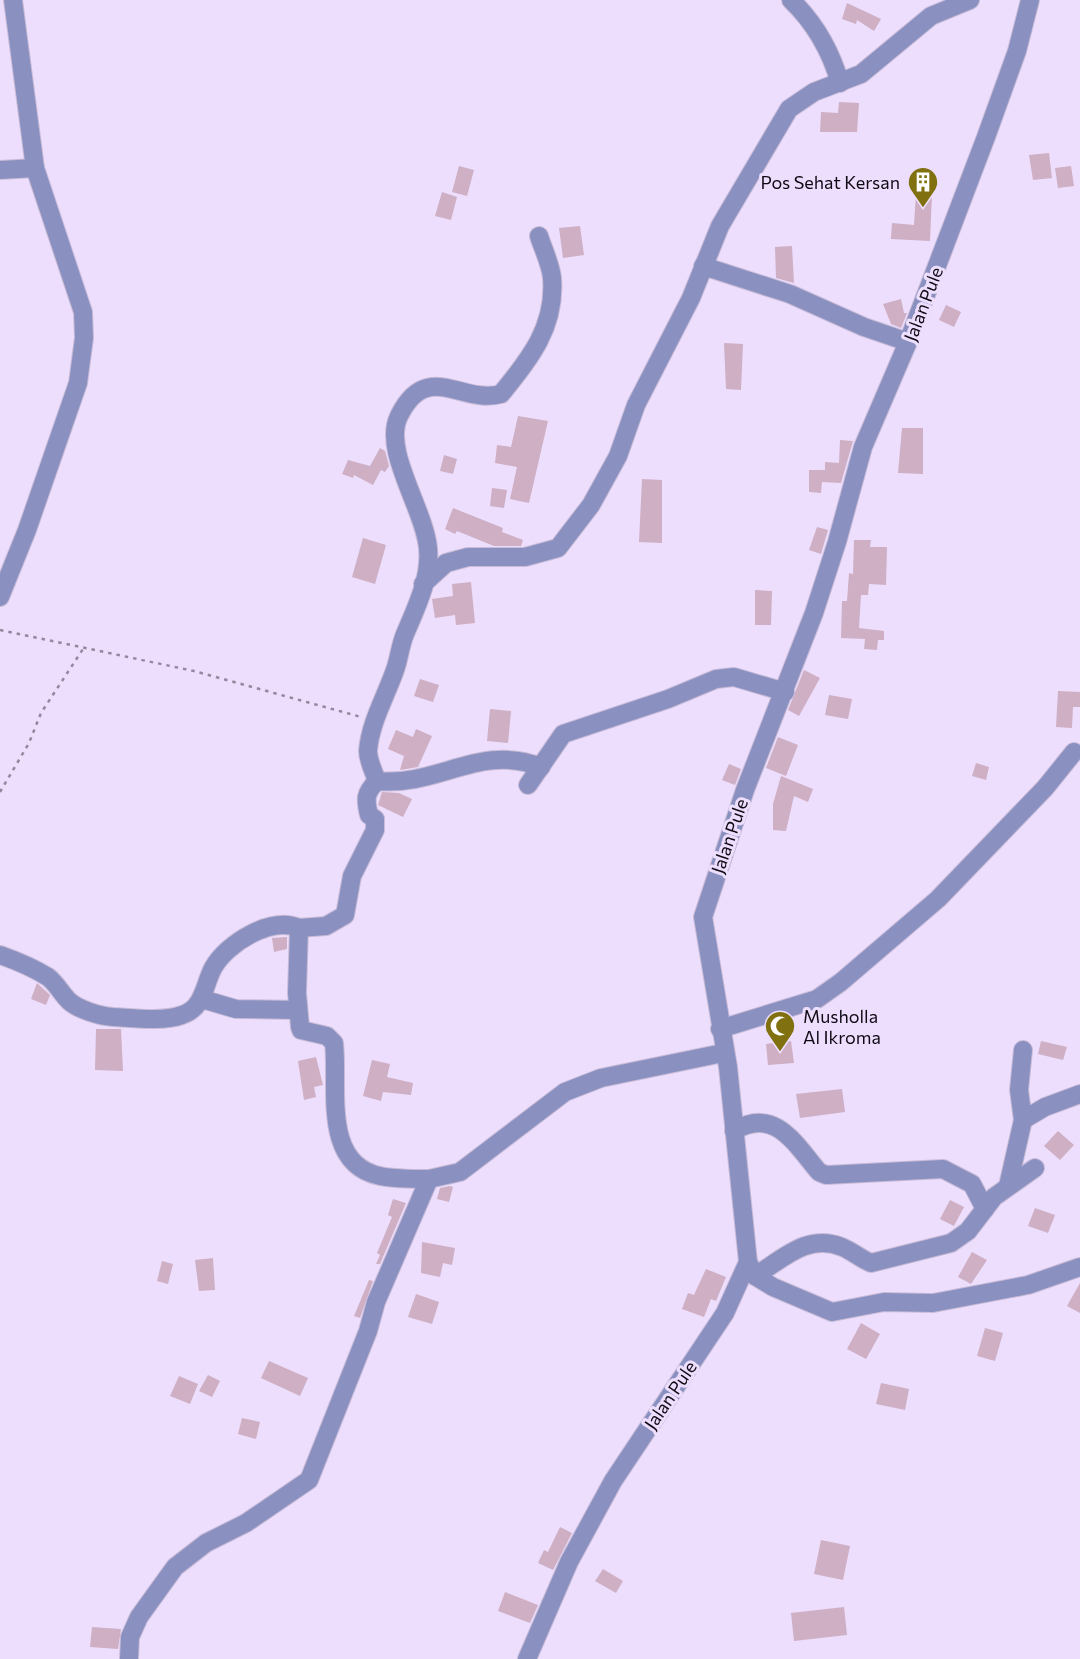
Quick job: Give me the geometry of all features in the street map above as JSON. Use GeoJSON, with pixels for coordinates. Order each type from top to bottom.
{"type":"FeatureCollection","features":[{"type":"Feature","properties":{"kind":"street"},"geometry":{"type":"LineString","coordinates":[[0,597],[27,530],[78,383],[84,338],[83,312],[17,169],[13,0]]}},
{"type":"Feature","properties":{"kind":"street"},"geometry":{"type":"LineString","coordinates":[[791,0],[805,13],[832,55],[840,83]]}},
{"type":"Feature","properties":{"kind":"street"},"geometry":{"type":"LineString","coordinates":[[423,584],[446,564],[468,558],[524,557],[558,548],[592,505],[618,456],[636,405],[691,298],[720,226],[789,109],[814,92],[862,74],[931,16],[970,0]]}},
{"type":"Feature","properties":{"kind":"street","name":"Jalan Pule"},"geometry":{"type":"LineString","coordinates":[[527,1659],[569,1562],[607,1493],[752,1269],[703,917],[749,778],[785,692],[837,542],[863,447],[908,342],[1017,51],[1030,0]]}},
{"type":"Feature","properties":{"kind":"street"},"geometry":{"type":"LineString","coordinates":[[377,781],[368,752],[375,721],[420,599],[428,550],[422,517],[396,449],[394,435],[399,415],[425,388],[439,384],[477,396],[502,394],[531,357],[545,333],[552,278],[539,236]]}},
{"type":"Feature","properties":{"kind":"street"},"geometry":{"type":"LineString","coordinates":[[703,267],[790,295],[908,342]]}},
{"type":"Feature","properties":{"kind":"street"},"geometry":{"type":"LineString","coordinates":[[528,785],[563,734],[668,699],[716,679],[734,677],[785,692]]}},
{"type":"Feature","properties":{"kind":"street"},"geometry":{"type":"LineString","coordinates":[[720,1029],[817,999],[841,982],[938,899],[1011,820],[1045,788],[1074,752]]}},
{"type":"Feature","properties":{"kind":"street"},"geometry":{"type":"LineString","coordinates":[[0,955],[20,960],[49,978],[69,1001],[100,1015],[183,1015],[202,999],[214,966],[238,943],[271,926],[326,926],[345,915],[352,876],[375,830],[374,819],[369,815],[365,802],[366,793],[377,781],[415,781],[458,767],[508,758],[541,767]]}},
{"type":"Feature","properties":{"kind":"street"},"geometry":{"type":"LineString","coordinates":[[299,928],[298,1010],[301,1030],[327,1036],[334,1043],[337,1069],[335,1121],[340,1142],[359,1168],[378,1176],[429,1179],[460,1172],[565,1092],[601,1077],[723,1053]]}},
{"type":"Feature","properties":{"kind":"street"},"geometry":{"type":"LineString","coordinates":[[202,999],[236,1009],[298,1010]]}},
{"type":"Feature","properties":{"kind":"street"},"geometry":{"type":"LineString","coordinates":[[1008,1186],[1023,1120],[1019,1090],[1023,1050]]}},
{"type":"Feature","properties":{"kind":"street"},"geometry":{"type":"LineString","coordinates":[[1023,1120],[1045,1107],[1080,1094]]}},
{"type":"Feature","properties":{"kind":"street"},"geometry":{"type":"LineString","coordinates":[[734,1132],[746,1124],[762,1121],[773,1124],[819,1172],[826,1175],[950,1171],[972,1184],[985,1209]]}},
{"type":"Feature","properties":{"kind":"street"},"geometry":{"type":"LineString","coordinates":[[752,1269],[811,1243],[844,1248],[871,1263],[942,1246],[968,1231],[1008,1186],[1035,1167]]}},
{"type":"Feature","properties":{"kind":"street"},"geometry":{"type":"LineString","coordinates":[[129,1659],[130,1637],[139,1617],[175,1567],[206,1543],[246,1523],[309,1480],[368,1331],[376,1301],[429,1179]]}},
{"type":"Feature","properties":{"kind":"street"},"geometry":{"type":"LineString","coordinates":[[752,1269],[813,1306],[832,1312],[884,1302],[947,1300],[1028,1285],[1080,1267]]}},
{"type":"Feature","properties":{"kind":"path"},"geometry":{"type":"LineString","coordinates":[[0,630],[170,665],[265,688],[375,721]]}},
{"type":"Feature","properties":{"kind":"path"},"geometry":{"type":"LineString","coordinates":[[0,792],[29,743],[41,713],[83,649]]}},
{"type":"Feature","properties":{"kind":"building"},"geometry":{"type":"Polygon","coordinates":[[[847,3],[881,19],[874,31],[857,20],[856,24],[842,19],[847,3]]]}},
{"type":"Feature","properties":{"kind":"building"},"geometry":{"type":"Polygon","coordinates":[[[839,102],[859,103],[857,132],[820,132],[821,112],[838,113],[839,102]]]}},
{"type":"Feature","properties":{"kind":"building"},"geometry":{"type":"Polygon","coordinates":[[[1049,153],[1052,178],[1033,180],[1029,155],[1049,153]]]}},
{"type":"Feature","properties":{"kind":"building"},"geometry":{"type":"Polygon","coordinates":[[[459,166],[474,170],[467,196],[452,192],[459,166]]]}},
{"type":"Feature","properties":{"kind":"building"},"geometry":{"type":"Polygon","coordinates":[[[1071,166],[1074,186],[1058,188],[1055,168],[1071,166]]]}},
{"type":"Feature","properties":{"kind":"building"},"geometry":{"type":"Polygon","coordinates":[[[442,192],[457,197],[451,220],[435,216],[442,192]]]}},
{"type":"Feature","properties":{"kind":"building","name":"Pos Sehat Kersan"},"geometry":{"type":"Polygon","coordinates":[[[916,193],[932,194],[930,241],[891,239],[892,223],[914,225],[916,193]]]}},
{"type":"Feature","properties":{"kind":"building"},"geometry":{"type":"Polygon","coordinates":[[[580,226],[584,255],[563,258],[559,228],[580,226]]]}},
{"type":"Feature","properties":{"kind":"building"},"geometry":{"type":"Polygon","coordinates":[[[792,246],[794,283],[776,278],[775,247],[792,246]]]}},
{"type":"Feature","properties":{"kind":"building"},"geometry":{"type":"Polygon","coordinates":[[[901,299],[904,313],[907,313],[901,328],[891,324],[883,304],[901,299]]]}},
{"type":"Feature","properties":{"kind":"building"},"geometry":{"type":"Polygon","coordinates":[[[946,305],[961,312],[954,327],[939,320],[946,305]]]}},
{"type":"Feature","properties":{"kind":"building"},"geometry":{"type":"Polygon","coordinates":[[[724,343],[743,344],[741,390],[726,389],[724,343]]]}},
{"type":"Feature","properties":{"kind":"building"},"geometry":{"type":"Polygon","coordinates":[[[518,416],[548,421],[529,503],[510,499],[517,467],[495,463],[497,445],[511,447],[518,416]]]}},
{"type":"Feature","properties":{"kind":"building"},"geometry":{"type":"Polygon","coordinates":[[[902,428],[923,428],[923,474],[898,473],[902,428]]]}},
{"type":"Feature","properties":{"kind":"building"},"geometry":{"type":"Polygon","coordinates":[[[840,440],[853,441],[841,483],[822,482],[821,493],[809,492],[809,470],[825,470],[825,462],[839,463],[840,440]]]}},
{"type":"Feature","properties":{"kind":"building"},"geometry":{"type":"Polygon","coordinates":[[[380,448],[385,451],[389,466],[385,472],[381,470],[373,485],[354,475],[353,478],[342,474],[348,460],[370,466],[380,448]]]}},
{"type":"Feature","properties":{"kind":"building"},"geometry":{"type":"Polygon","coordinates":[[[444,455],[457,459],[453,474],[440,471],[444,455]]]}},
{"type":"Feature","properties":{"kind":"building"},"geometry":{"type":"Polygon","coordinates":[[[642,479],[662,480],[662,543],[639,542],[642,479]]]}},
{"type":"Feature","properties":{"kind":"building"},"geometry":{"type":"Polygon","coordinates":[[[492,488],[507,490],[504,508],[490,506],[492,488]]]}},
{"type":"Feature","properties":{"kind":"building"},"geometry":{"type":"Polygon","coordinates":[[[453,508],[503,528],[502,532],[523,540],[521,546],[494,546],[445,529],[453,508]]]}},
{"type":"Feature","properties":{"kind":"building"},"geometry":{"type":"Polygon","coordinates":[[[817,527],[828,530],[821,554],[809,550],[817,527]]]}},
{"type":"Feature","properties":{"kind":"building"},"geometry":{"type":"Polygon","coordinates":[[[363,538],[386,545],[375,584],[352,577],[363,538]]]}},
{"type":"Feature","properties":{"kind":"building"},"geometry":{"type":"Polygon","coordinates":[[[854,540],[871,540],[870,547],[887,547],[886,585],[869,584],[868,595],[861,595],[859,628],[884,631],[884,640],[878,640],[877,650],[864,649],[865,639],[841,638],[842,601],[847,601],[849,573],[853,574],[854,540]]]}},
{"type":"Feature","properties":{"kind":"building"},"geometry":{"type":"Polygon","coordinates":[[[471,582],[475,623],[456,625],[455,615],[435,618],[432,599],[453,596],[452,584],[471,582]]]}},
{"type":"Feature","properties":{"kind":"building"},"geometry":{"type":"Polygon","coordinates":[[[755,590],[772,591],[771,625],[755,625],[755,590]]]}},
{"type":"Feature","properties":{"kind":"building"},"geometry":{"type":"Polygon","coordinates":[[[804,670],[820,678],[799,716],[788,710],[804,670]]]}},
{"type":"Feature","properties":{"kind":"building"},"geometry":{"type":"Polygon","coordinates":[[[420,679],[439,685],[433,702],[414,696],[420,679]]]}},
{"type":"Feature","properties":{"kind":"building"},"geometry":{"type":"Polygon","coordinates":[[[1058,691],[1080,692],[1080,707],[1073,707],[1072,728],[1056,727],[1058,691]]]}},
{"type":"Feature","properties":{"kind":"building"},"geometry":{"type":"Polygon","coordinates":[[[829,695],[852,699],[848,719],[825,715],[829,695]]]}},
{"type":"Feature","properties":{"kind":"building"},"geometry":{"type":"Polygon","coordinates":[[[490,709],[511,711],[508,743],[487,741],[490,709]]]}},
{"type":"Feature","properties":{"kind":"building"},"geometry":{"type":"Polygon","coordinates":[[[416,729],[432,736],[418,767],[400,770],[404,756],[388,749],[396,730],[413,737],[416,729]]]}},
{"type":"Feature","properties":{"kind":"building"},"geometry":{"type":"Polygon","coordinates":[[[778,737],[798,745],[786,776],[766,768],[778,737]]]}},
{"type":"Feature","properties":{"kind":"building"},"geometry":{"type":"Polygon","coordinates":[[[976,763],[989,767],[986,780],[972,776],[976,763]]]}},
{"type":"Feature","properties":{"kind":"building"},"geometry":{"type":"Polygon","coordinates":[[[729,764],[741,769],[735,785],[722,780],[729,764]]]}},
{"type":"Feature","properties":{"kind":"building"},"geometry":{"type":"Polygon","coordinates":[[[781,776],[813,789],[808,802],[794,796],[786,831],[773,830],[773,804],[781,776]]]}},
{"type":"Feature","properties":{"kind":"building"},"geometry":{"type":"Polygon","coordinates":[[[382,792],[399,793],[412,799],[403,817],[378,805],[382,792]]]}},
{"type":"Feature","properties":{"kind":"building"},"geometry":{"type":"Polygon","coordinates":[[[287,937],[287,949],[274,952],[272,938],[287,937]]]}},
{"type":"Feature","properties":{"kind":"building"},"geometry":{"type":"Polygon","coordinates":[[[37,983],[50,995],[46,1005],[31,999],[37,983]]]}},
{"type":"Feature","properties":{"kind":"building"},"geometry":{"type":"Polygon","coordinates":[[[96,1029],[121,1029],[123,1071],[95,1070],[96,1029]]]}},
{"type":"Feature","properties":{"kind":"building","name":"Musholla Al Ikroma"},"geometry":{"type":"Polygon","coordinates":[[[791,1041],[794,1063],[768,1065],[766,1044],[791,1041]]]}},
{"type":"Feature","properties":{"kind":"building"},"geometry":{"type":"Polygon","coordinates":[[[1041,1041],[1067,1047],[1063,1060],[1038,1054],[1041,1041]]]}},
{"type":"Feature","properties":{"kind":"building"},"geometry":{"type":"Polygon","coordinates":[[[316,1057],[323,1085],[314,1087],[316,1097],[304,1100],[298,1061],[316,1057]]]}},
{"type":"Feature","properties":{"kind":"building"},"geometry":{"type":"Polygon","coordinates":[[[372,1060],[390,1064],[387,1077],[413,1083],[411,1095],[383,1092],[381,1101],[363,1096],[372,1060]]]}},
{"type":"Feature","properties":{"kind":"building"},"geometry":{"type":"Polygon","coordinates":[[[842,1089],[845,1112],[800,1118],[796,1094],[842,1089]]]}},
{"type":"Feature","properties":{"kind":"building"},"geometry":{"type":"Polygon","coordinates":[[[1058,1131],[1074,1145],[1060,1160],[1044,1146],[1058,1131]]]}},
{"type":"Feature","properties":{"kind":"building"},"geometry":{"type":"Polygon","coordinates":[[[453,1187],[449,1202],[437,1199],[440,1188],[453,1187]]]}},
{"type":"Feature","properties":{"kind":"building"},"geometry":{"type":"Polygon","coordinates":[[[393,1199],[406,1203],[380,1264],[376,1264],[380,1255],[377,1253],[392,1217],[388,1215],[393,1199]]]}},
{"type":"Feature","properties":{"kind":"building"},"geometry":{"type":"Polygon","coordinates":[[[950,1200],[964,1207],[954,1226],[940,1219],[950,1200]]]}},
{"type":"Feature","properties":{"kind":"building"},"geometry":{"type":"Polygon","coordinates":[[[1035,1208],[1055,1215],[1048,1233],[1028,1226],[1035,1208]]]}},
{"type":"Feature","properties":{"kind":"building"},"geometry":{"type":"Polygon","coordinates":[[[422,1242],[455,1248],[452,1265],[443,1263],[440,1277],[421,1273],[422,1242]]]}},
{"type":"Feature","properties":{"kind":"building"},"geometry":{"type":"Polygon","coordinates":[[[972,1252],[987,1260],[971,1284],[958,1277],[972,1252]]]}},
{"type":"Feature","properties":{"kind":"building"},"geometry":{"type":"Polygon","coordinates":[[[213,1258],[215,1290],[199,1291],[195,1260],[213,1258]]]}},
{"type":"Feature","properties":{"kind":"building"},"geometry":{"type":"Polygon","coordinates":[[[162,1261],[173,1264],[168,1284],[157,1281],[162,1261]]]}},
{"type":"Feature","properties":{"kind":"building"},"geometry":{"type":"Polygon","coordinates":[[[706,1269],[726,1277],[716,1301],[711,1299],[704,1317],[682,1309],[688,1293],[694,1295],[706,1269]]]}},
{"type":"Feature","properties":{"kind":"building"},"geometry":{"type":"Polygon","coordinates":[[[369,1280],[373,1281],[360,1318],[354,1316],[369,1280]]]}},
{"type":"Feature","properties":{"kind":"building"},"geometry":{"type":"Polygon","coordinates":[[[1080,1283],[1080,1313],[1067,1306],[1080,1283]]]}},
{"type":"Feature","properties":{"kind":"building"},"geometry":{"type":"Polygon","coordinates":[[[416,1294],[439,1302],[432,1324],[408,1317],[416,1294]]]}},
{"type":"Feature","properties":{"kind":"building"},"geometry":{"type":"Polygon","coordinates":[[[861,1323],[880,1334],[866,1359],[847,1349],[861,1323]]]}},
{"type":"Feature","properties":{"kind":"building"},"geometry":{"type":"Polygon","coordinates":[[[985,1328],[1003,1333],[995,1361],[977,1356],[985,1328]]]}},
{"type":"Feature","properties":{"kind":"building"},"geometry":{"type":"Polygon","coordinates":[[[269,1361],[308,1378],[300,1396],[261,1378],[269,1361]]]}},
{"type":"Feature","properties":{"kind":"building"},"geometry":{"type":"Polygon","coordinates":[[[208,1375],[220,1381],[212,1397],[199,1391],[208,1375]]]}},
{"type":"Feature","properties":{"kind":"building"},"geometry":{"type":"Polygon","coordinates":[[[179,1376],[198,1384],[190,1404],[170,1396],[179,1376]]]}},
{"type":"Feature","properties":{"kind":"building"},"geometry":{"type":"Polygon","coordinates":[[[881,1383],[909,1389],[905,1410],[876,1404],[881,1383]]]}},
{"type":"Feature","properties":{"kind":"building"},"geometry":{"type":"Polygon","coordinates":[[[242,1418],[260,1422],[256,1439],[238,1434],[242,1418]]]}},
{"type":"Feature","properties":{"kind":"building"},"geometry":{"type":"Polygon","coordinates":[[[560,1527],[572,1533],[553,1570],[538,1563],[544,1550],[548,1552],[560,1527]]]}},
{"type":"Feature","properties":{"kind":"building"},"geometry":{"type":"Polygon","coordinates":[[[821,1540],[850,1546],[843,1580],[814,1574],[821,1540]]]}},
{"type":"Feature","properties":{"kind":"building"},"geometry":{"type":"Polygon","coordinates":[[[603,1569],[623,1581],[616,1593],[595,1581],[603,1569]]]}},
{"type":"Feature","properties":{"kind":"building"},"geometry":{"type":"Polygon","coordinates":[[[505,1592],[538,1605],[530,1623],[498,1611],[505,1592]]]}},
{"type":"Feature","properties":{"kind":"building"},"geometry":{"type":"Polygon","coordinates":[[[844,1607],[847,1635],[794,1641],[791,1613],[844,1607]]]}},
{"type":"Feature","properties":{"kind":"building"},"geometry":{"type":"Polygon","coordinates":[[[92,1627],[121,1629],[118,1649],[90,1647],[92,1627]]]}},
{"type":"Feature","properties":{"kind":"place","name":"Pos Sehat Kersan"},"geometry":{"type":"Point","coordinates":[923,209]}},
{"type":"Feature","properties":{"kind":"place","name":"Musholla Al Ikroma"},"geometry":{"type":"Point","coordinates":[780,1053]}}]}
